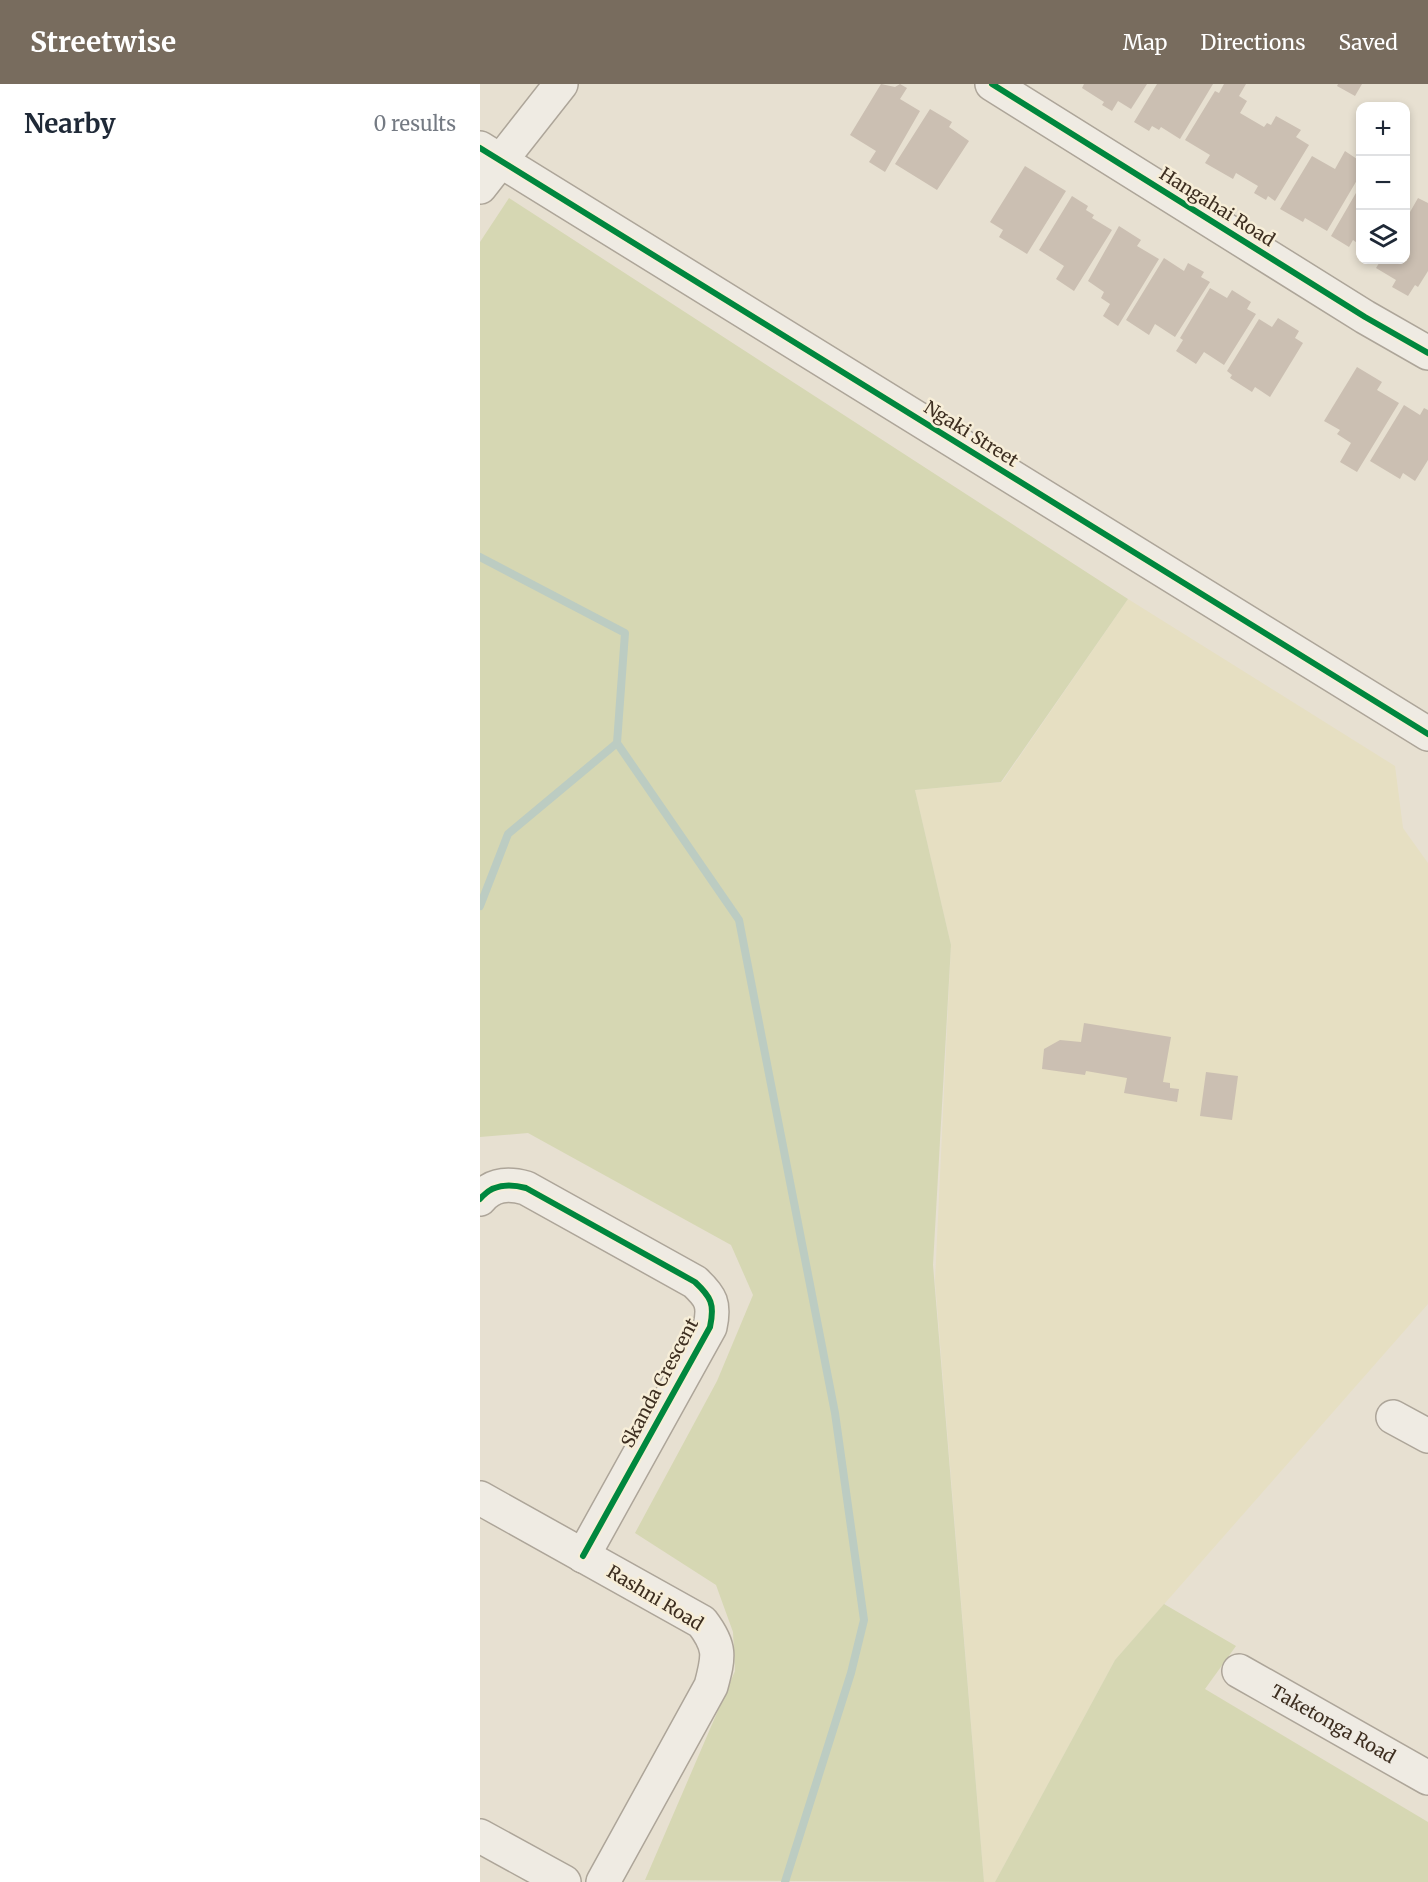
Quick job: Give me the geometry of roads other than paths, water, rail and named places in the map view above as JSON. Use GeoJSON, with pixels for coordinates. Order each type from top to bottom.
{"type":"FeatureCollection","features":[{"type":"Feature","properties":{"kind":"street"},"geometry":{"type":"LineString","coordinates":[[486,165],[561,84]]}},
{"type":"Feature","properties":{"kind":"street","name":"Hangahai Road"},"geometry":{"type":"LineString","coordinates":[[992,84],[1355,311],[1428,353]]}},
{"type":"Feature","properties":{"kind":"street","name":"Ngaki Street"},"geometry":{"type":"LineString","coordinates":[[486,165],[1428,734]]}},
{"type":"Feature","properties":{"kind":"street","name":"Skanda Crescent"},"geometry":{"type":"LineString","coordinates":[[480,1199],[495,1188],[507,1185],[526,1188],[695,1282],[710,1296],[713,1314],[710,1327],[583,1556]]}},
{"type":"Feature","properties":{"kind":"street"},"geometry":{"type":"LineString","coordinates":[[1393,1416],[1428,1436]]}},
{"type":"Feature","properties":{"kind":"street","name":"Rashni Road"},"geometry":{"type":"LineString","coordinates":[[480,1498],[702,1622],[716,1642],[718,1662],[711,1686],[603,1882]]}},
{"type":"Feature","properties":{"kind":"street","name":"Taketonga Road"},"geometry":{"type":"LineString","coordinates":[[1239,1671],[1428,1778]]}},
{"type":"Feature","properties":{"kind":"street"},"geometry":{"type":"LineString","coordinates":[[480,1836],[564,1882]]}},
{"type":"Feature","properties":{"kind":"waterway"},"geometry":{"type":"LineString","coordinates":[[480,557],[625,633],[617,743],[508,834],[480,906]]}},
{"type":"Feature","properties":{"kind":"waterway"},"geometry":{"type":"LineString","coordinates":[[617,743],[739,920],[835,1413],[864,1620],[851,1673],[785,1882]]}}]}
